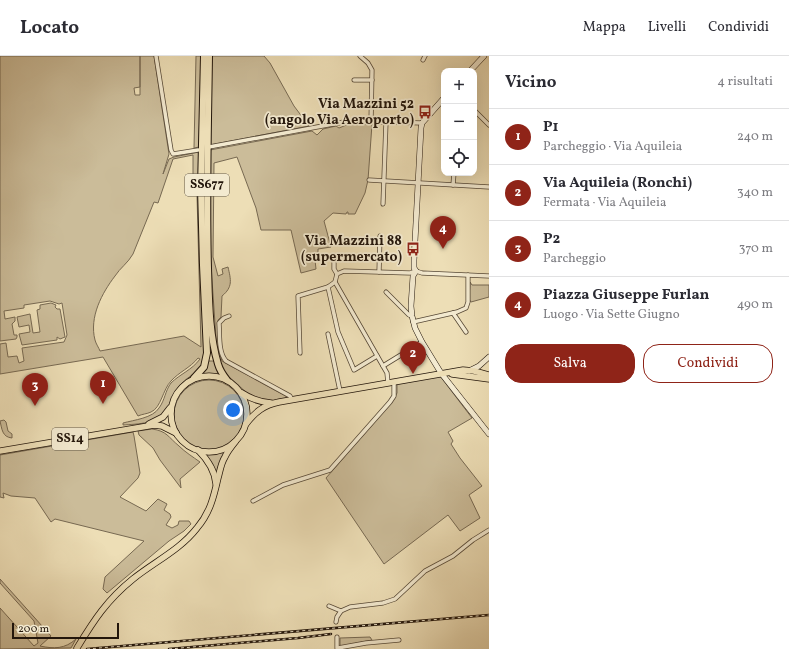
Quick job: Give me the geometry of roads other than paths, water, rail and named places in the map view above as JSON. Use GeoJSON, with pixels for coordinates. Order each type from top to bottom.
{"type":"FeatureCollection","features":[{"type":"Feature","properties":{"kind":"highway","name":"SS677"},"geometry":{"type":"LineString","coordinates":[[194,378],[204,367],[208,353],[203,265],[202,196],[204,56]]}},
{"type":"Feature","properties":{"kind":"highway","name":"SS677"},"geometry":{"type":"LineString","coordinates":[[209,56],[207,201],[210,307],[214,346],[218,364],[221,372],[227,380]]}},
{"type":"Feature","properties":{"kind":"main road"},"geometry":{"type":"LineString","coordinates":[[194,378],[209,375],[216,376],[227,380],[237,387],[242,393],[254,400],[262,403],[272,403],[463,370],[471,370],[489,375]]}},
{"type":"Feature","properties":{"kind":"main road"},"geometry":{"type":"LineString","coordinates":[[441,373],[489,378]]}},
{"type":"Feature","properties":{"kind":"main road","name":"SS14"},"geometry":{"type":"LineString","coordinates":[[0,451],[152,423],[163,417],[172,406],[177,392],[194,378]]}},
{"type":"Feature","properties":{"kind":"main road"},"geometry":{"type":"LineString","coordinates":[[242,393],[247,407],[246,424]]}},
{"type":"Feature","properties":{"kind":"main road"},"geometry":{"type":"LineString","coordinates":[[198,450],[215,451],[228,447],[240,437],[246,424],[258,410],[272,403]]}},
{"type":"Feature","properties":{"kind":"main road"},"geometry":{"type":"LineString","coordinates":[[172,406],[171,418],[176,433]]}},
{"type":"Feature","properties":{"kind":"main road","name":"SS14"},"geometry":{"type":"LineString","coordinates":[[139,426],[162,426],[176,433],[185,444],[198,450]]}},
{"type":"Feature","properties":{"kind":"main road"},"geometry":{"type":"LineString","coordinates":[[77,648],[93,621],[118,592],[179,546],[201,523],[209,510],[224,458],[235,442]]}},
{"type":"Feature","properties":{"kind":"main road"},"geometry":{"type":"LineString","coordinates":[[198,450],[209,463],[214,475],[216,489]]}},
{"type":"Feature","properties":{"kind":"street"},"geometry":{"type":"LineString","coordinates":[[156,56],[170,150],[173,154],[177,155],[198,150]]}},
{"type":"Feature","properties":{"kind":"street"},"geometry":{"type":"LineString","coordinates":[[360,56],[371,66],[372,122]]}},
{"type":"Feature","properties":{"kind":"street"},"geometry":{"type":"LineString","coordinates":[[473,68],[484,56]]}},
{"type":"Feature","properties":{"kind":"street"},"geometry":{"type":"LineString","coordinates":[[354,80],[372,80]]}},
{"type":"Feature","properties":{"kind":"street"},"geometry":{"type":"LineString","coordinates":[[441,101],[422,123],[414,260],[414,268],[416,271],[413,278],[412,316],[413,322],[422,342],[441,373],[489,434]]}},
{"type":"Feature","properties":{"kind":"street"},"geometry":{"type":"LineString","coordinates":[[477,113],[489,125]]}},
{"type":"Feature","properties":{"kind":"street"},"geometry":{"type":"LineString","coordinates":[[209,147],[344,122],[422,123]]}},
{"type":"Feature","properties":{"kind":"street"},"geometry":{"type":"LineString","coordinates":[[382,204],[386,122]]}},
{"type":"Feature","properties":{"kind":"street"},"geometry":{"type":"LineString","coordinates":[[453,185],[454,176]]}},
{"type":"Feature","properties":{"kind":"street"},"geometry":{"type":"LineString","coordinates":[[369,180],[489,187]]}},
{"type":"Feature","properties":{"kind":"street"},"geometry":{"type":"LineString","coordinates":[[379,272],[380,236]]}},
{"type":"Feature","properties":{"kind":"street"},"geometry":{"type":"LineString","coordinates":[[300,354],[298,296],[328,287],[335,282],[337,274],[334,269],[334,257]]}},
{"type":"Feature","properties":{"kind":"street"},"geometry":{"type":"LineString","coordinates":[[337,274],[344,270],[410,273],[416,271],[422,273],[489,276]]}},
{"type":"Feature","properties":{"kind":"street"},"geometry":{"type":"LineString","coordinates":[[413,322],[453,313],[467,307],[468,276]]}},
{"type":"Feature","properties":{"kind":"street"},"geometry":{"type":"LineString","coordinates":[[253,501],[283,485],[330,470],[394,396],[391,382],[387,373],[335,282]]}},
{"type":"Feature","properties":{"kind":"street"},"geometry":{"type":"LineString","coordinates":[[328,287],[338,332],[354,370],[377,356]]}},
{"type":"Feature","properties":{"kind":"street"},"geometry":{"type":"LineString","coordinates":[[386,292],[409,316],[412,316]]}},
{"type":"Feature","properties":{"kind":"street"},"geometry":{"type":"LineString","coordinates":[[453,313],[466,332]]}},
{"type":"Feature","properties":{"kind":"street"},"geometry":{"type":"LineString","coordinates":[[229,316],[224,318],[219,323],[221,350],[226,361],[290,396],[292,400]]}},
{"type":"Feature","properties":{"kind":"street"},"geometry":{"type":"LineString","coordinates":[[328,334],[340,391]]}},
{"type":"Feature","properties":{"kind":"street"},"geometry":{"type":"LineString","coordinates":[[383,366],[422,342]]}},
{"type":"Feature","properties":{"kind":"street"},"geometry":{"type":"LineString","coordinates":[[452,374],[471,370],[487,358]]}},
{"type":"Feature","properties":{"kind":"street"},"geometry":{"type":"LineString","coordinates":[[487,358],[484,369],[489,375]]}},
{"type":"Feature","properties":{"kind":"street"},"geometry":{"type":"LineString","coordinates":[[336,622],[341,611],[350,607],[395,600],[425,571],[453,556],[473,540],[489,530]]}},
{"type":"Feature","properties":{"kind":"street"},"geometry":{"type":"LineString","coordinates":[[329,606],[341,611]]}},
{"type":"Feature","properties":{"kind":"street"},"geometry":{"type":"LineString","coordinates":[[337,637],[337,648],[366,643],[399,640]]}},
{"type":"Feature","properties":{"kind":"railway"},"geometry":{"type":"LineString","coordinates":[[87,649],[489,615]]}},
{"type":"Feature","properties":{"kind":"railway"},"geometry":{"type":"LineString","coordinates":[[169,649],[331,634]]}},
{"type":"Feature","properties":{"kind":"place","name":"Via Mazzini 52 (angolo Via Aeroporto)"},"geometry":{"type":"Point","coordinates":[425,112]}},
{"type":"Feature","properties":{"kind":"place","name":"Via Mazzini 88 (supermercato)"},"geometry":{"type":"Point","coordinates":[413,249]}},
{"type":"Feature","properties":{"kind":"place","name":"Piazza Giuseppe Furlan"},"geometry":{"type":"Point","coordinates":[443,249]}},
{"type":"Feature","properties":{"kind":"place","name":"Via Aquileia (Ronchi)"},"geometry":{"type":"Point","coordinates":[413,374]}},
{"type":"Feature","properties":{"kind":"place","name":"P1"},"geometry":{"type":"Point","coordinates":[103,404]}},
{"type":"Feature","properties":{"kind":"place","name":"P2"},"geometry":{"type":"Point","coordinates":[35,406]}}]}
